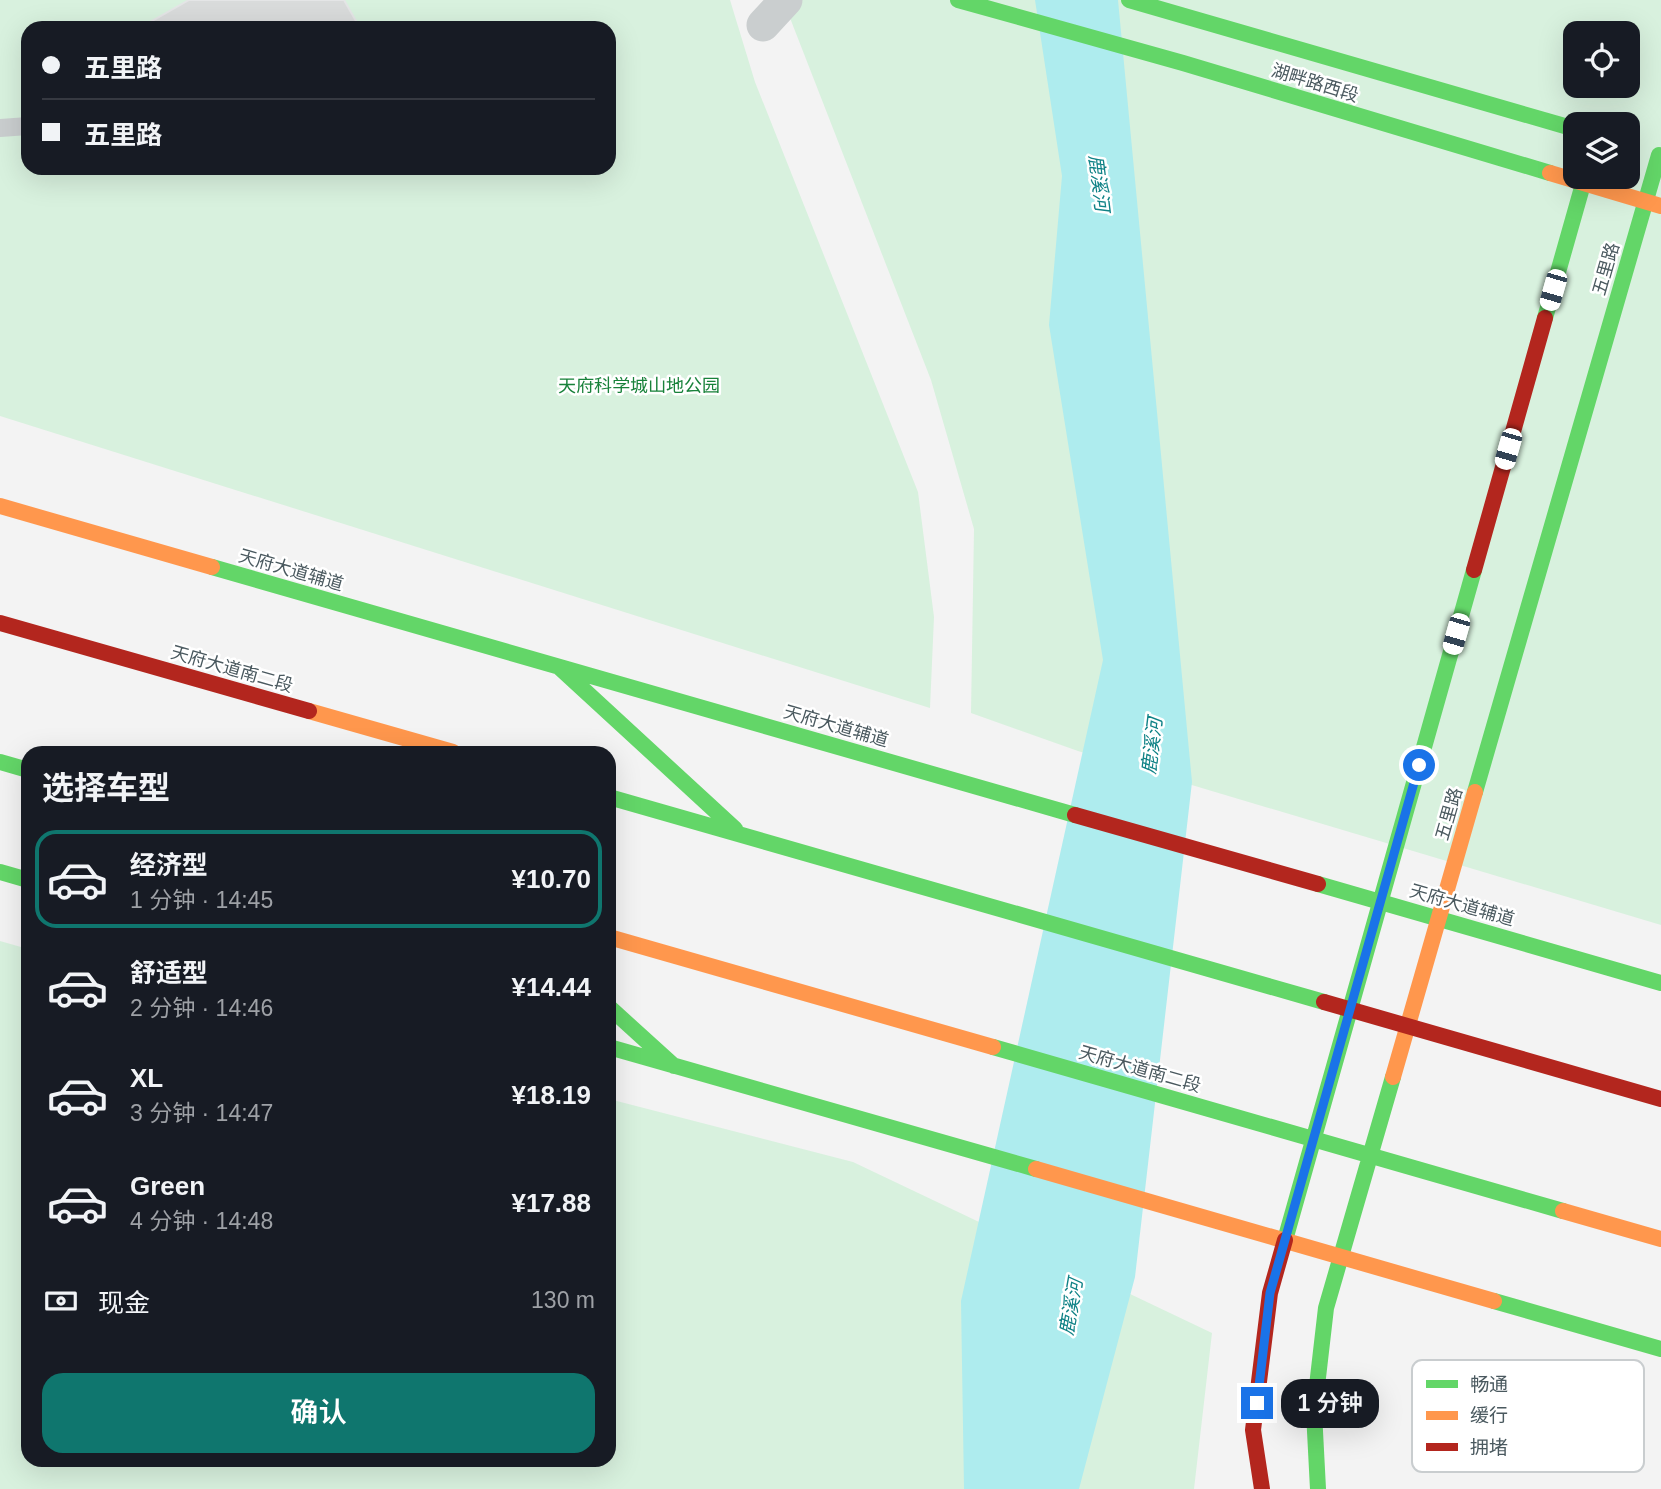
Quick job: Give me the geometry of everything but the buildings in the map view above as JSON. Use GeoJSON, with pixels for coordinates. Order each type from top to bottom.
{"type":"FeatureCollection","features":[{"type":"Feature","properties":{"kind":"main road","name":"湖畔路西段"},"geometry":{"type":"LineString","coordinates":[[958,0],[1563,175]]}},
{"type":"Feature","properties":{"kind":"main road","name":"湖畔路西段"},"geometry":{"type":"LineString","coordinates":[[1129,0],[1563,126]]}},
{"type":"Feature","properties":{"kind":"main road"},"geometry":{"type":"LineString","coordinates":[[1640,150],[1660,156]]}},
{"type":"Feature","properties":{"kind":"main road","name":"五里路"},"geometry":{"type":"LineString","coordinates":[[1318,1489],[1314,1412],[1326,1308],[1653,204],[1660,156]]}},
{"type":"Feature","properties":{"kind":"main road"},"geometry":{"type":"LineString","coordinates":[[1262,1489],[1254,1430],[1270,1293],[1582,189]]}},
{"type":"Feature","properties":{"kind":"main road","name":"湖畔路西段"},"geometry":{"type":"LineString","coordinates":[[1608,189],[1653,204]]}},
{"type":"Feature","properties":{"kind":"main road","name":"天府大道辅道"},"geometry":{"type":"LineString","coordinates":[[0,506],[1653,980]]}},
{"type":"Feature","properties":{"kind":"main road","name":"天府大道南二段"},"geometry":{"type":"LineString","coordinates":[[0,623],[432,746]]}},
{"type":"Feature","properties":{"kind":"main road"},"geometry":{"type":"LineString","coordinates":[[559,667],[742,835]]}},
{"type":"Feature","properties":{"kind":"main road"},"geometry":{"type":"LineString","coordinates":[[0,762],[21,768]]}},
{"type":"Feature","properties":{"kind":"main road"},"geometry":{"type":"LineString","coordinates":[[616,799],[1661,1099]]}},
{"type":"Feature","properties":{"kind":"main road"},"geometry":{"type":"LineString","coordinates":[[0,872],[21,878]]}},
{"type":"Feature","properties":{"kind":"main road","name":"天府大道南二段"},"geometry":{"type":"LineString","coordinates":[[616,939],[1661,1239]]}},
{"type":"Feature","properties":{"kind":"main road"},"geometry":{"type":"LineString","coordinates":[[616,1013],[674,1066]]}},
{"type":"Feature","properties":{"kind":"main road"},"geometry":{"type":"LineString","coordinates":[[616,1049],[1661,1349]]}},
{"type":"Feature","properties":{"kind":"street"},"geometry":{"type":"LineString","coordinates":[[756,0],[763,25],[786,0]]}},
{"type":"Feature","properties":{"kind":"lane"},"geometry":{"type":"LineString","coordinates":[[0,128],[21,126]]}},
{"type":"Feature","properties":{"kind":"green space","name":"天府科学城山地公园"},"geometry":{"type":"Polygon","coordinates":[[[0,0],[730,0],[755,82],[918,492],[934,617],[930,708],[0,416],[0,0]]]}},
{"type":"Feature","properties":{"kind":"green space"},"geometry":{"type":"Polygon","coordinates":[[[792,0],[1661,0],[1661,925],[1078,751],[971,713],[974,529],[931,380],[790,18],[792,0]]]}},
{"type":"Feature","properties":{"kind":"green space"},"geometry":{"type":"Polygon","coordinates":[[[0,941],[21,947],[21,1467],[616,1467],[616,1101],[853,1162],[1212,1333],[1194,1489],[0,1489],[0,941]]]}},
{"type":"Feature","properties":{"kind":"water","name":"鹿溪河"},"geometry":{"type":"Polygon","coordinates":[[[1035,0],[1118,0],[1192,782],[1135,1277],[1079,1489],[964,1489],[961,1301],[1103,660],[1049,325],[1062,176],[1035,0]]]}},
{"type":"Feature","properties":{"kind":"traffic: fast"},"geometry":{"type":"LineString","coordinates":[[958,0],[1183,63],[1550,173]]}},
{"type":"Feature","properties":{"kind":"traffic: fast"},"geometry":{"type":"LineString","coordinates":[[1129,0],[1563,126]]}},
{"type":"Feature","properties":{"kind":"traffic: fast"},"geometry":{"type":"LineString","coordinates":[[1475,792],[1659,155]]}},
{"type":"Feature","properties":{"kind":"traffic: fast"},"geometry":{"type":"LineString","coordinates":[[1545,318],[1582,189]]}},
{"type":"Feature","properties":{"kind":"traffic: fast"},"geometry":{"type":"LineString","coordinates":[[212,567],[1075,815]]}},
{"type":"Feature","properties":{"kind":"traffic: fast"},"geometry":{"type":"LineString","coordinates":[[1285,1240],[1474,570]]}},
{"type":"Feature","properties":{"kind":"traffic: fast"},"geometry":{"type":"LineString","coordinates":[[559,667],[735,829]]}},
{"type":"Feature","properties":{"kind":"traffic: fast"},"geometry":{"type":"LineString","coordinates":[[0,762],[21,768]]}},
{"type":"Feature","properties":{"kind":"traffic: fast"},"geometry":{"type":"LineString","coordinates":[[616,799],[1324,1002]]}},
{"type":"Feature","properties":{"kind":"traffic: fast"},"geometry":{"type":"LineString","coordinates":[[0,872],[21,878]]}},
{"type":"Feature","properties":{"kind":"traffic: fast"},"geometry":{"type":"LineString","coordinates":[[1318,884],[1661,983]]}},
{"type":"Feature","properties":{"kind":"traffic: fast"},"geometry":{"type":"LineString","coordinates":[[616,1013],[674,1066]]}},
{"type":"Feature","properties":{"kind":"traffic: fast"},"geometry":{"type":"LineString","coordinates":[[993,1047],[1563,1211]]}},
{"type":"Feature","properties":{"kind":"traffic: fast"},"geometry":{"type":"LineString","coordinates":[[616,1049],[1036,1169]]}},
{"type":"Feature","properties":{"kind":"traffic: fast"},"geometry":{"type":"LineString","coordinates":[[1318,1489],[1314,1412],[1326,1308],[1393,1077]]}},
{"type":"Feature","properties":{"kind":"traffic: fast"},"geometry":{"type":"LineString","coordinates":[[1494,1301],[1661,1349]]}},
{"type":"Feature","properties":{"kind":"traffic: slow"},"geometry":{"type":"LineString","coordinates":[[1550,173],[1661,206]]}},
{"type":"Feature","properties":{"kind":"traffic: slow"},"geometry":{"type":"LineString","coordinates":[[0,506],[212,567]]}},
{"type":"Feature","properties":{"kind":"traffic: slow"},"geometry":{"type":"LineString","coordinates":[[309,711],[432,746]]}},
{"type":"Feature","properties":{"kind":"traffic: slow"},"geometry":{"type":"LineString","coordinates":[[1393,1077],[1475,792]]}},
{"type":"Feature","properties":{"kind":"traffic: slow"},"geometry":{"type":"LineString","coordinates":[[616,939],[993,1047]]}},
{"type":"Feature","properties":{"kind":"traffic: slow"},"geometry":{"type":"LineString","coordinates":[[1036,1169],[1494,1301]]}},
{"type":"Feature","properties":{"kind":"traffic: slow"},"geometry":{"type":"LineString","coordinates":[[1563,1211],[1661,1239]]}},
{"type":"Feature","properties":{"kind":"traffic: jam"},"geometry":{"type":"LineString","coordinates":[[1474,570],[1545,318]]}},
{"type":"Feature","properties":{"kind":"traffic: jam"},"geometry":{"type":"LineString","coordinates":[[0,623],[309,711]]}},
{"type":"Feature","properties":{"kind":"traffic: jam"},"geometry":{"type":"LineString","coordinates":[[1075,815],[1318,884]]}},
{"type":"Feature","properties":{"kind":"traffic: jam"},"geometry":{"type":"LineString","coordinates":[[1324,1002],[1661,1099]]}},
{"type":"Feature","properties":{"kind":"traffic: jam"},"geometry":{"type":"LineString","coordinates":[[1262,1489],[1253,1430],[1270,1293],[1285,1240]]}},
{"type":"Feature","properties":{"kind":"route"},"geometry":{"type":"LineString","coordinates":[[1257,1403],[1270,1293],[1419,765]]}}]}
